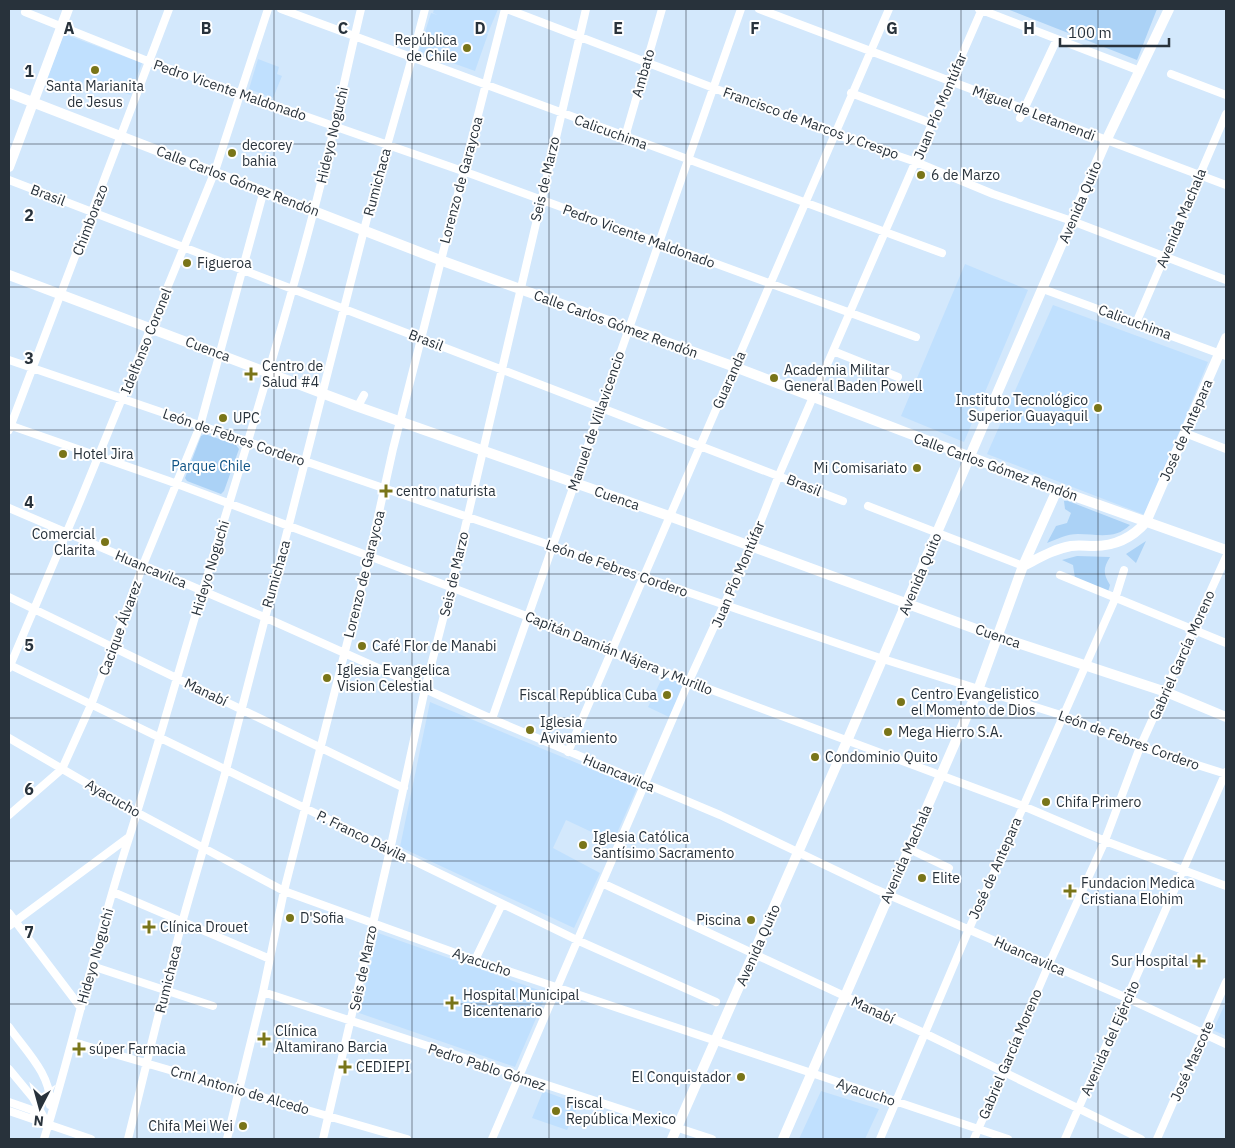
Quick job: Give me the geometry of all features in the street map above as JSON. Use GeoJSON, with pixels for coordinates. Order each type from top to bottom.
{"type":"FeatureCollection","features":[{"type":"Feature","properties":{"kind":"main road"},"geometry":{"type":"LineString","coordinates":[[9,167],[68,9]]}},
{"type":"Feature","properties":{"kind":"main road","name":"Avenida Quito"},"geometry":{"type":"LineString","coordinates":[[672,1139],[848,741],[1106,141],[1169,9]]}},
{"type":"Feature","properties":{"kind":"main road","name":"Calle Carlos Gómez Rendón"},"geometry":{"type":"LineString","coordinates":[[9,92],[440,260],[735,367],[1057,490],[1226,550]]}},
{"type":"Feature","properties":{"kind":"main road","name":"Cuenca"},"geometry":{"type":"LineString","coordinates":[[9,275],[358,406],[574,484],[669,516],[997,636],[1166,692],[1226,718]]}},
{"type":"Feature","properties":{"kind":"main road","name":"José de Antepara"},"geometry":{"type":"LineString","coordinates":[[1146,522],[1185,433],[1223,355],[1226,338]]}},
{"type":"Feature","properties":{"kind":"main road","name":"Avenida Machala"},"geometry":{"type":"LineString","coordinates":[[783,1139],[978,690],[1024,566],[1057,490]]}},
{"type":"Feature","properties":{"kind":"main road"},"geometry":{"type":"LineString","coordinates":[[1024,566],[1061,548],[1109,545],[1120,542],[1139,530],[1146,522]]}},
{"type":"Feature","properties":{"kind":"street","name":"Chimborazo"},"geometry":{"type":"LineString","coordinates":[[9,427],[122,136],[169,9]]}},
{"type":"Feature","properties":{"kind":"street","name":"Idelfonso Coronel"},"geometry":{"type":"LineString","coordinates":[[9,667],[98,457],[215,171],[242,94],[268,9]]}},
{"type":"Feature","properties":{"kind":"street","name":"Calicuchima"},"geometry":{"type":"LineString","coordinates":[[281,9],[942,253]]}},
{"type":"Feature","properties":{"kind":"street","name":"Hideyo Noguchi"},"geometry":{"type":"LineString","coordinates":[[48,1125],[73,1042],[92,966],[129,837],[161,739],[202,591],[292,289],[335,126],[361,9]]}},
{"type":"Feature","properties":{"kind":"street","name":"Rumichaca"},"geometry":{"type":"LineString","coordinates":[[128,1139],[182,922],[226,770],[289,519],[346,310],[364,230],[425,9]]}},
{"type":"Feature","properties":{"kind":"street","name":"Francisco de Marcos y Crespo"},"geometry":{"type":"LineString","coordinates":[[506,9],[834,134],[916,162],[993,194],[1165,255],[1226,280]]}},
{"type":"Feature","properties":{"kind":"street","name":"Lorenzo de Garaycoa"},"geometry":{"type":"LineString","coordinates":[[227,1139],[263,992],[284,891],[322,748],[420,338],[506,9]]}},
{"type":"Feature","properties":{"kind":"street","name":"Seis de Marzo"},"geometry":{"type":"LineString","coordinates":[[322,1139],[351,1022],[425,689],[451,588],[586,9]]}},
{"type":"Feature","properties":{"kind":"street","name":"Ambato"},"geometry":{"type":"LineString","coordinates":[[625,136],[662,9]]}},
{"type":"Feature","properties":{"kind":"street","name":"Manuel de Villavicencio"},"geometry":{"type":"LineString","coordinates":[[492,719],[741,9]]}},
{"type":"Feature","properties":{"kind":"street","name":"Miguel de Letamendi"},"geometry":{"type":"LineString","coordinates":[[759,9],[1226,185]]}},
{"type":"Feature","properties":{"kind":"street","name":"Guaranda"},"geometry":{"type":"LineString","coordinates":[[568,752],[642,576],[735,367],[851,93],[889,9]]}},
{"type":"Feature","properties":{"kind":"street"},"geometry":{"type":"LineString","coordinates":[[981,9],[1140,71]]}},
{"type":"Feature","properties":{"kind":"street","name":"Juan Pío Montúfar"},"geometry":{"type":"LineString","coordinates":[[492,1139],[604,884],[689,681],[726,605],[779,475],[933,124],[981,9]]}},
{"type":"Feature","properties":{"kind":"street","name":"Pedro Vicente Maldonado"},"geometry":{"type":"LineString","coordinates":[[25,12],[150,62],[388,145],[916,337]]}},
{"type":"Feature","properties":{"kind":"street"},"geometry":{"type":"LineString","coordinates":[[1020,118],[1057,39]]}},
{"type":"Feature","properties":{"kind":"street"},"geometry":{"type":"LineString","coordinates":[[1171,74],[1226,95]]}},
{"type":"Feature","properties":{"kind":"street"},"geometry":{"type":"LineString","coordinates":[[851,93],[933,124]]}},
{"type":"Feature","properties":{"kind":"street","name":"Avenida Machala"},"geometry":{"type":"LineString","coordinates":[[1136,323],[1226,114]]}},
{"type":"Feature","properties":{"kind":"street","name":"Brasil"},"geometry":{"type":"LineString","coordinates":[[9,180],[843,501]]}},
{"type":"Feature","properties":{"kind":"street","name":"Cacique Álvarez"},"geometry":{"type":"LineString","coordinates":[[9,814],[62,769],[91,705],[143,566],[200,426],[264,190]]}},
{"type":"Feature","properties":{"kind":"street","name":"Calicuchima"},"geometry":{"type":"LineString","coordinates":[[1043,289],[1223,355]]}},
{"type":"Feature","properties":{"kind":"street"},"geometry":{"type":"LineString","coordinates":[[833,352],[898,377]]}},
{"type":"Feature","properties":{"kind":"street","name":"León de Febres Cordero"},"geometry":{"type":"LineString","coordinates":[[9,360],[883,659],[1064,716],[1140,747],[1226,773]]}},
{"type":"Feature","properties":{"kind":"street"},"geometry":{"type":"LineString","coordinates":[[358,406],[364,394]]}},
{"type":"Feature","properties":{"kind":"street","name":"Capitán Damián Nájera y Murillo"},"geometry":{"type":"LineString","coordinates":[[9,427],[177,484],[369,556],[529,617],[610,652],[1023,806],[1105,841],[1226,886]]}},
{"type":"Feature","properties":{"kind":"street"},"geometry":{"type":"LineString","coordinates":[[1185,433],[1226,449]]}},
{"type":"Feature","properties":{"kind":"street"},"geometry":{"type":"LineString","coordinates":[[868,506],[936,534],[1024,566]]}},
{"type":"Feature","properties":{"kind":"street","name":"Huancavilca"},"geometry":{"type":"LineString","coordinates":[[9,508],[264,617],[568,752],[720,815],[888,895],[1128,998],[1226,1044]]}},
{"type":"Feature","properties":{"kind":"street","name":"Gabriel García Moreno"},"geometry":{"type":"LineString","coordinates":[[974,1139],[1049,964],[1105,841],[1140,747],[1226,557]]}},
{"type":"Feature","properties":{"kind":"street","name":"José de Antepara"},"geometry":{"type":"LineString","coordinates":[[880,1139],[969,929],[1086,666],[1115,598],[1124,570]]}},
{"type":"Feature","properties":{"kind":"street"},"geometry":{"type":"LineString","coordinates":[[1060,575],[1226,643]]}},
{"type":"Feature","properties":{"kind":"street","name":"Manabí"},"geometry":{"type":"LineString","coordinates":[[9,597],[404,788]]}},
{"type":"Feature","properties":{"kind":"street","name":"P. Franco Dávila"},"geometry":{"type":"LineString","coordinates":[[9,667],[579,941],[716,1002]]}},
{"type":"Feature","properties":{"kind":"street","name":"Ayacucho"},"geometry":{"type":"LineString","coordinates":[[9,738],[138,813],[284,891],[372,924],[714,1042],[1008,1139]]}},
{"type":"Feature","properties":{"kind":"street","name":"Avenida del Ejército"},"geometry":{"type":"LineString","coordinates":[[1065,1139],[1185,870],[1226,773]]}},
{"type":"Feature","properties":{"kind":"street"},"geometry":{"type":"LineString","coordinates":[[12,924],[129,837]]}},
{"type":"Feature","properties":{"kind":"street"},"geometry":{"type":"LineString","coordinates":[[909,848],[949,868]]}},
{"type":"Feature","properties":{"kind":"street","name":"Manabí"},"geometry":{"type":"LineString","coordinates":[[604,884],[665,914],[754,953],[1141,1139]]}},
{"type":"Feature","properties":{"kind":"street"},"geometry":{"type":"LineString","coordinates":[[113,892],[270,959]]}},
{"type":"Feature","properties":{"kind":"street"},"geometry":{"type":"LineString","coordinates":[[476,960],[502,904]]}},
{"type":"Feature","properties":{"kind":"street"},"geometry":{"type":"LineString","coordinates":[[9,913],[12,924],[81,1008]]}},
{"type":"Feature","properties":{"kind":"street"},"geometry":{"type":"LineString","coordinates":[[92,966],[213,1006]]}},
{"type":"Feature","properties":{"kind":"street","name":"José Mascote"},"geometry":{"type":"LineString","coordinates":[[1157,1139],[1226,982]]}},
{"type":"Feature","properties":{"kind":"street","name":"Pedro Pablo Gómez"},"geometry":{"type":"LineString","coordinates":[[263,992],[518,1078],[712,1139]]}},
{"type":"Feature","properties":{"kind":"street"},"geometry":{"type":"LineString","coordinates":[[9,1027],[45,1078],[50,1098],[48,1125],[44,1139]]}},
{"type":"Feature","properties":{"kind":"street","name":"Crnl Antonio de Alcedo"},"geometry":{"type":"LineString","coordinates":[[73,1042],[407,1139]]}},
{"type":"Feature","properties":{"kind":"street"},"geometry":{"type":"LineString","coordinates":[[9,1068],[33,1098],[48,1125]]}},
{"type":"Feature","properties":{"kind":"street"},"geometry":{"type":"LineString","coordinates":[[9,1102],[32,1110],[48,1125]]}},
{"type":"Feature","properties":{"kind":"street"},"geometry":{"type":"LineString","coordinates":[[9,1111],[91,1139]]}},
{"type":"Feature","properties":{"kind":"shaded area"},"geometry":{"type":"Polygon","coordinates":[[[434,9],[498,9],[488,33],[479,30],[488,34],[475,71],[447,61],[454,35],[446,61],[419,51],[431,13],[438,15],[433,13],[434,9]]]}},
{"type":"Feature","properties":{"kind":"shaded area","name":"Santa Marianita de Jesus"},"geometry":{"type":"Polygon","coordinates":[[[64,34],[142,63],[130,95],[85,78],[80,90],[47,79],[64,34]]]}},
{"type":"Feature","properties":{"kind":"shaded area"},"geometry":{"type":"Polygon","coordinates":[[[258,59],[279,67],[277,74],[282,76],[273,98],[249,89],[258,59]]]}},
{"type":"Feature","properties":{"kind":"shaded area"},"geometry":{"type":"Polygon","coordinates":[[[965,264],[1028,290],[964,442],[901,416],[965,264]]]}},
{"type":"Feature","properties":{"kind":"shaded area","name":"Instituto Tecnológico Superior Guayaquil"},"geometry":{"type":"Polygon","coordinates":[[[1053,305],[1208,362],[1145,515],[987,454],[1053,305]]]}},
{"type":"Feature","properties":{"kind":"shaded area","name":"Fiscal República Cuba"},"geometry":{"type":"Polygon","coordinates":[[[664,674],[685,683],[669,717],[648,707],[664,674]]]}},
{"type":"Feature","properties":{"kind":"shaded area"},"geometry":{"type":"Polygon","coordinates":[[[430,702],[637,788],[613,842],[566,820],[553,848],[600,873],[574,928],[400,847],[430,702]]]}},
{"type":"Feature","properties":{"kind":"shaded area","name":"Hospital Municipal Bicentenario"},"geometry":{"type":"Polygon","coordinates":[[[378,933],[547,993],[515,1067],[359,1013],[378,933]]]}},
{"type":"Feature","properties":{"kind":"shaded area"},"geometry":{"type":"Polygon","coordinates":[[[1226,1002],[1226,1036],[1213,1030],[1226,1002]]]}},
{"type":"Feature","properties":{"kind":"shaded area","name":"Fiscal República Mexico"},"geometry":{"type":"Polygon","coordinates":[[[543,1091],[579,1104],[567,1130],[532,1118],[543,1091]]]}},
{"type":"Feature","properties":{"kind":"shaded area"},"geometry":{"type":"Polygon","coordinates":[[[821,1091],[879,1109],[865,1139],[799,1139],[821,1091]]]}},
{"type":"Feature","properties":{"kind":"green space"},"geometry":{"type":"Polygon","coordinates":[[[1007,9],[1157,9],[1137,60],[1007,9]]]}},
{"type":"Feature","properties":{"kind":"green space","name":"Parque Chile"},"geometry":{"type":"Polygon","coordinates":[[[205,434],[236,445],[239,449],[224,491],[221,494],[187,481],[185,478],[201,436],[205,434]]]}},
{"type":"Feature","properties":{"kind":"green space"},"geometry":{"type":"Polygon","coordinates":[[[1064,501],[1130,525],[1118,533],[1099,535],[1074,534],[1047,543],[1056,526],[1067,523],[1071,513],[1065,509],[1064,501]]]}},
{"type":"Feature","properties":{"kind":"green space"},"geometry":{"type":"Polygon","coordinates":[[[1146,541],[1136,563],[1126,554],[1146,541]]]}},
{"type":"Feature","properties":{"kind":"green space"},"geometry":{"type":"Polygon","coordinates":[[[1077,556],[1110,557],[1105,571],[1110,585],[1108,592],[1075,578],[1073,565],[1062,560],[1077,556]]]}},
{"type":"Feature","properties":{"kind":"place","name":"República de Chile"},"geometry":{"type":"Point","coordinates":[467,48]}},
{"type":"Feature","properties":{"kind":"place","name":"Santa Marianita de Jesus"},"geometry":{"type":"Point","coordinates":[95,70]}},
{"type":"Feature","properties":{"kind":"place","name":"decorey bahia"},"geometry":{"type":"Point","coordinates":[232,153]}},
{"type":"Feature","properties":{"kind":"place","name":"6 de Marzo"},"geometry":{"type":"Point","coordinates":[921,175]}},
{"type":"Feature","properties":{"kind":"place","name":"Figueroa"},"geometry":{"type":"Point","coordinates":[187,263]}},
{"type":"Feature","properties":{"kind":"place","name":"Centro de Salud #4"},"geometry":{"type":"Point","coordinates":[251,374]}},
{"type":"Feature","properties":{"kind":"place","name":"Academia Militar General Baden Powell"},"geometry":{"type":"Point","coordinates":[774,378]}},
{"type":"Feature","properties":{"kind":"place","name":"Instituto Tecnológico Superior Guayaquil"},"geometry":{"type":"Point","coordinates":[1098,408]}},
{"type":"Feature","properties":{"kind":"place","name":"UPC"},"geometry":{"type":"Point","coordinates":[223,418]}},
{"type":"Feature","properties":{"kind":"place","name":"Hotel Jira"},"geometry":{"type":"Point","coordinates":[63,454]}},
{"type":"Feature","properties":{"kind":"place","name":"Mi Comisariato"},"geometry":{"type":"Point","coordinates":[917,468]}},
{"type":"Feature","properties":{"kind":"place","name":"centro naturista"},"geometry":{"type":"Point","coordinates":[386,491]}},
{"type":"Feature","properties":{"kind":"place","name":"Comercial Clarita"},"geometry":{"type":"Point","coordinates":[105,542]}},
{"type":"Feature","properties":{"kind":"place","name":"Café Flor de Manabi"},"geometry":{"type":"Point","coordinates":[362,646]}},
{"type":"Feature","properties":{"kind":"place","name":"Iglesia Evangelica Vision Celestial"},"geometry":{"type":"Point","coordinates":[327,678]}},
{"type":"Feature","properties":{"kind":"place","name":"Fiscal República Cuba"},"geometry":{"type":"Point","coordinates":[667,695]}},
{"type":"Feature","properties":{"kind":"place","name":"Centro Evangelistico el Momento de Dios"},"geometry":{"type":"Point","coordinates":[901,702]}},
{"type":"Feature","properties":{"kind":"place","name":"Iglesia Avivamiento"},"geometry":{"type":"Point","coordinates":[530,730]}},
{"type":"Feature","properties":{"kind":"place","name":"Mega Hierro S.A."},"geometry":{"type":"Point","coordinates":[888,732]}},
{"type":"Feature","properties":{"kind":"place","name":"Condominio Quito"},"geometry":{"type":"Point","coordinates":[815,757]}},
{"type":"Feature","properties":{"kind":"place","name":"Chifa Primero"},"geometry":{"type":"Point","coordinates":[1046,802]}},
{"type":"Feature","properties":{"kind":"place","name":"Iglesia Católica Santísimo Sacramento"},"geometry":{"type":"Point","coordinates":[583,845]}},
{"type":"Feature","properties":{"kind":"place","name":"Elite"},"geometry":{"type":"Point","coordinates":[922,878]}},
{"type":"Feature","properties":{"kind":"place","name":"Fundacion Medica Cristiana Elohim"},"geometry":{"type":"Point","coordinates":[1070,891]}},
{"type":"Feature","properties":{"kind":"place","name":"D'Sofia"},"geometry":{"type":"Point","coordinates":[290,918]}},
{"type":"Feature","properties":{"kind":"place","name":"Piscina"},"geometry":{"type":"Point","coordinates":[751,920]}},
{"type":"Feature","properties":{"kind":"place","name":"Clínica Drouet"},"geometry":{"type":"Point","coordinates":[149,927]}},
{"type":"Feature","properties":{"kind":"place","name":"Sur Hospital"},"geometry":{"type":"Point","coordinates":[1199,961]}},
{"type":"Feature","properties":{"kind":"place","name":"Hospital Municipal Bicentenario"},"geometry":{"type":"Point","coordinates":[452,1003]}},
{"type":"Feature","properties":{"kind":"place","name":"Clínica Altamirano Barcia"},"geometry":{"type":"Point","coordinates":[264,1039]}},
{"type":"Feature","properties":{"kind":"place","name":"súper Farmacia"},"geometry":{"type":"Point","coordinates":[79,1049]}},
{"type":"Feature","properties":{"kind":"place","name":"CEDIEPI"},"geometry":{"type":"Point","coordinates":[345,1067]}},
{"type":"Feature","properties":{"kind":"place","name":"El Conquistador"},"geometry":{"type":"Point","coordinates":[741,1077]}},
{"type":"Feature","properties":{"kind":"place","name":"Fiscal República Mexico"},"geometry":{"type":"Point","coordinates":[556,1111]}},
{"type":"Feature","properties":{"kind":"place","name":"Chifa Mei Wei"},"geometry":{"type":"Point","coordinates":[243,1126]}}]}
